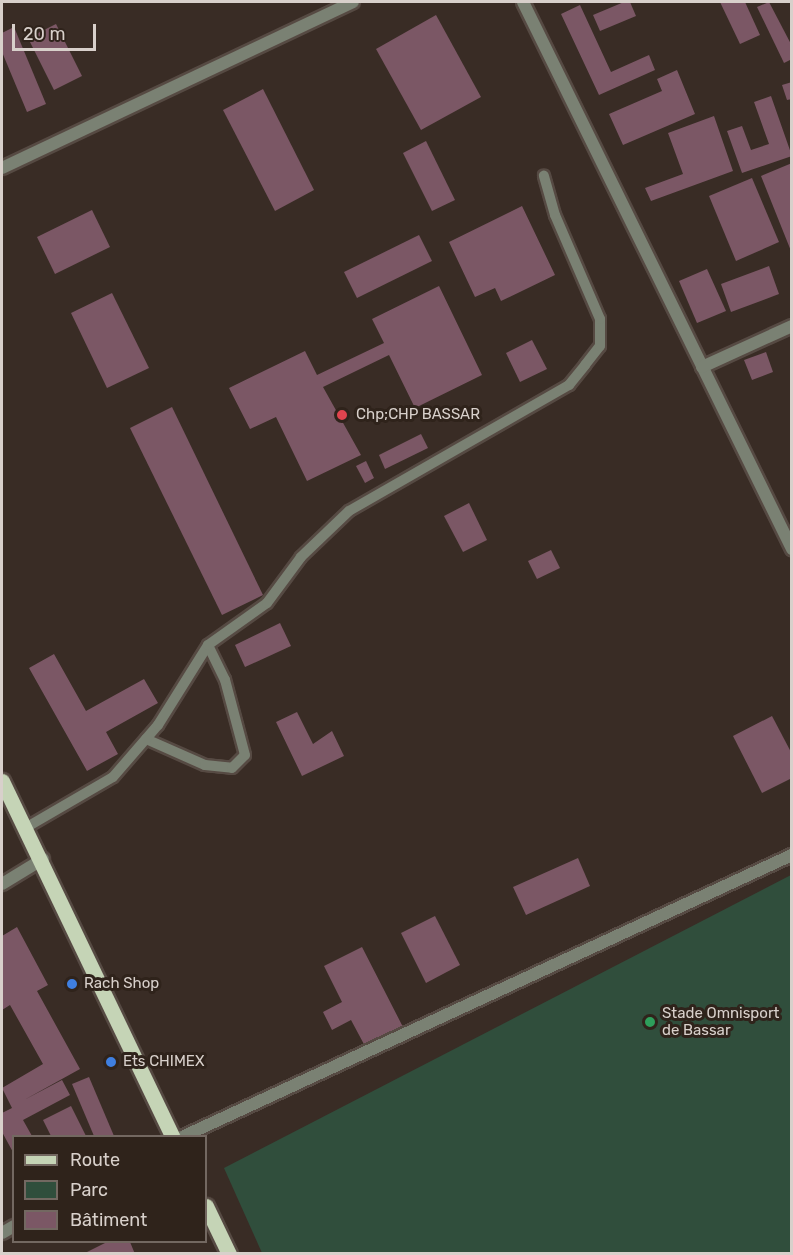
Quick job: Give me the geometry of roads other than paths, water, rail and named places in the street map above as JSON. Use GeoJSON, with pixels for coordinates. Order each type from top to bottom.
{"type":"FeatureCollection","features":[{"type":"Feature","properties":{"kind":"main road"},"geometry":{"type":"LineString","coordinates":[[2,780],[43,859],[171,1135]]}},
{"type":"Feature","properties":{"kind":"main road"},"geometry":{"type":"LineString","coordinates":[[207,1208],[229,1254]]}},
{"type":"Feature","properties":{"kind":"street"},"geometry":{"type":"LineString","coordinates":[[2,168],[352,2]]}},
{"type":"Feature","properties":{"kind":"street"},"geometry":{"type":"LineString","coordinates":[[522,2],[792,549]]}},
{"type":"Feature","properties":{"kind":"street"},"geometry":{"type":"LineString","coordinates":[[702,367],[792,326]]}},
{"type":"Feature","properties":{"kind":"street"},"geometry":{"type":"LineString","coordinates":[[188,1135],[792,855]]}},
{"type":"Feature","properties":{"kind":"street"},"geometry":{"type":"LineString","coordinates":[[2,884],[43,859]]}},
{"type":"Feature","properties":{"kind":"lane"},"geometry":{"type":"LineString","coordinates":[[27,826],[113,777],[146,739],[208,645],[267,603],[301,557],[349,511],[569,385],[600,346],[600,319],[555,215],[544,176]]}},
{"type":"Feature","properties":{"kind":"lane"},"geometry":{"type":"LineString","coordinates":[[146,739],[205,765],[232,768],[245,755],[225,680],[208,645]]}},
{"type":"Feature","properties":{"kind":"place","name":"Chp;CHP BASSAR"},"geometry":{"type":"Point","coordinates":[342,415]}},
{"type":"Feature","properties":{"kind":"place","name":"Rach Shop"},"geometry":{"type":"Point","coordinates":[72,984]}},
{"type":"Feature","properties":{"kind":"place","name":"Stade Omnisport de Bassar"},"geometry":{"type":"Point","coordinates":[650,1022]}},
{"type":"Feature","properties":{"kind":"place","name":"Ets CHIMEX"},"geometry":{"type":"Point","coordinates":[111,1062]}}]}
